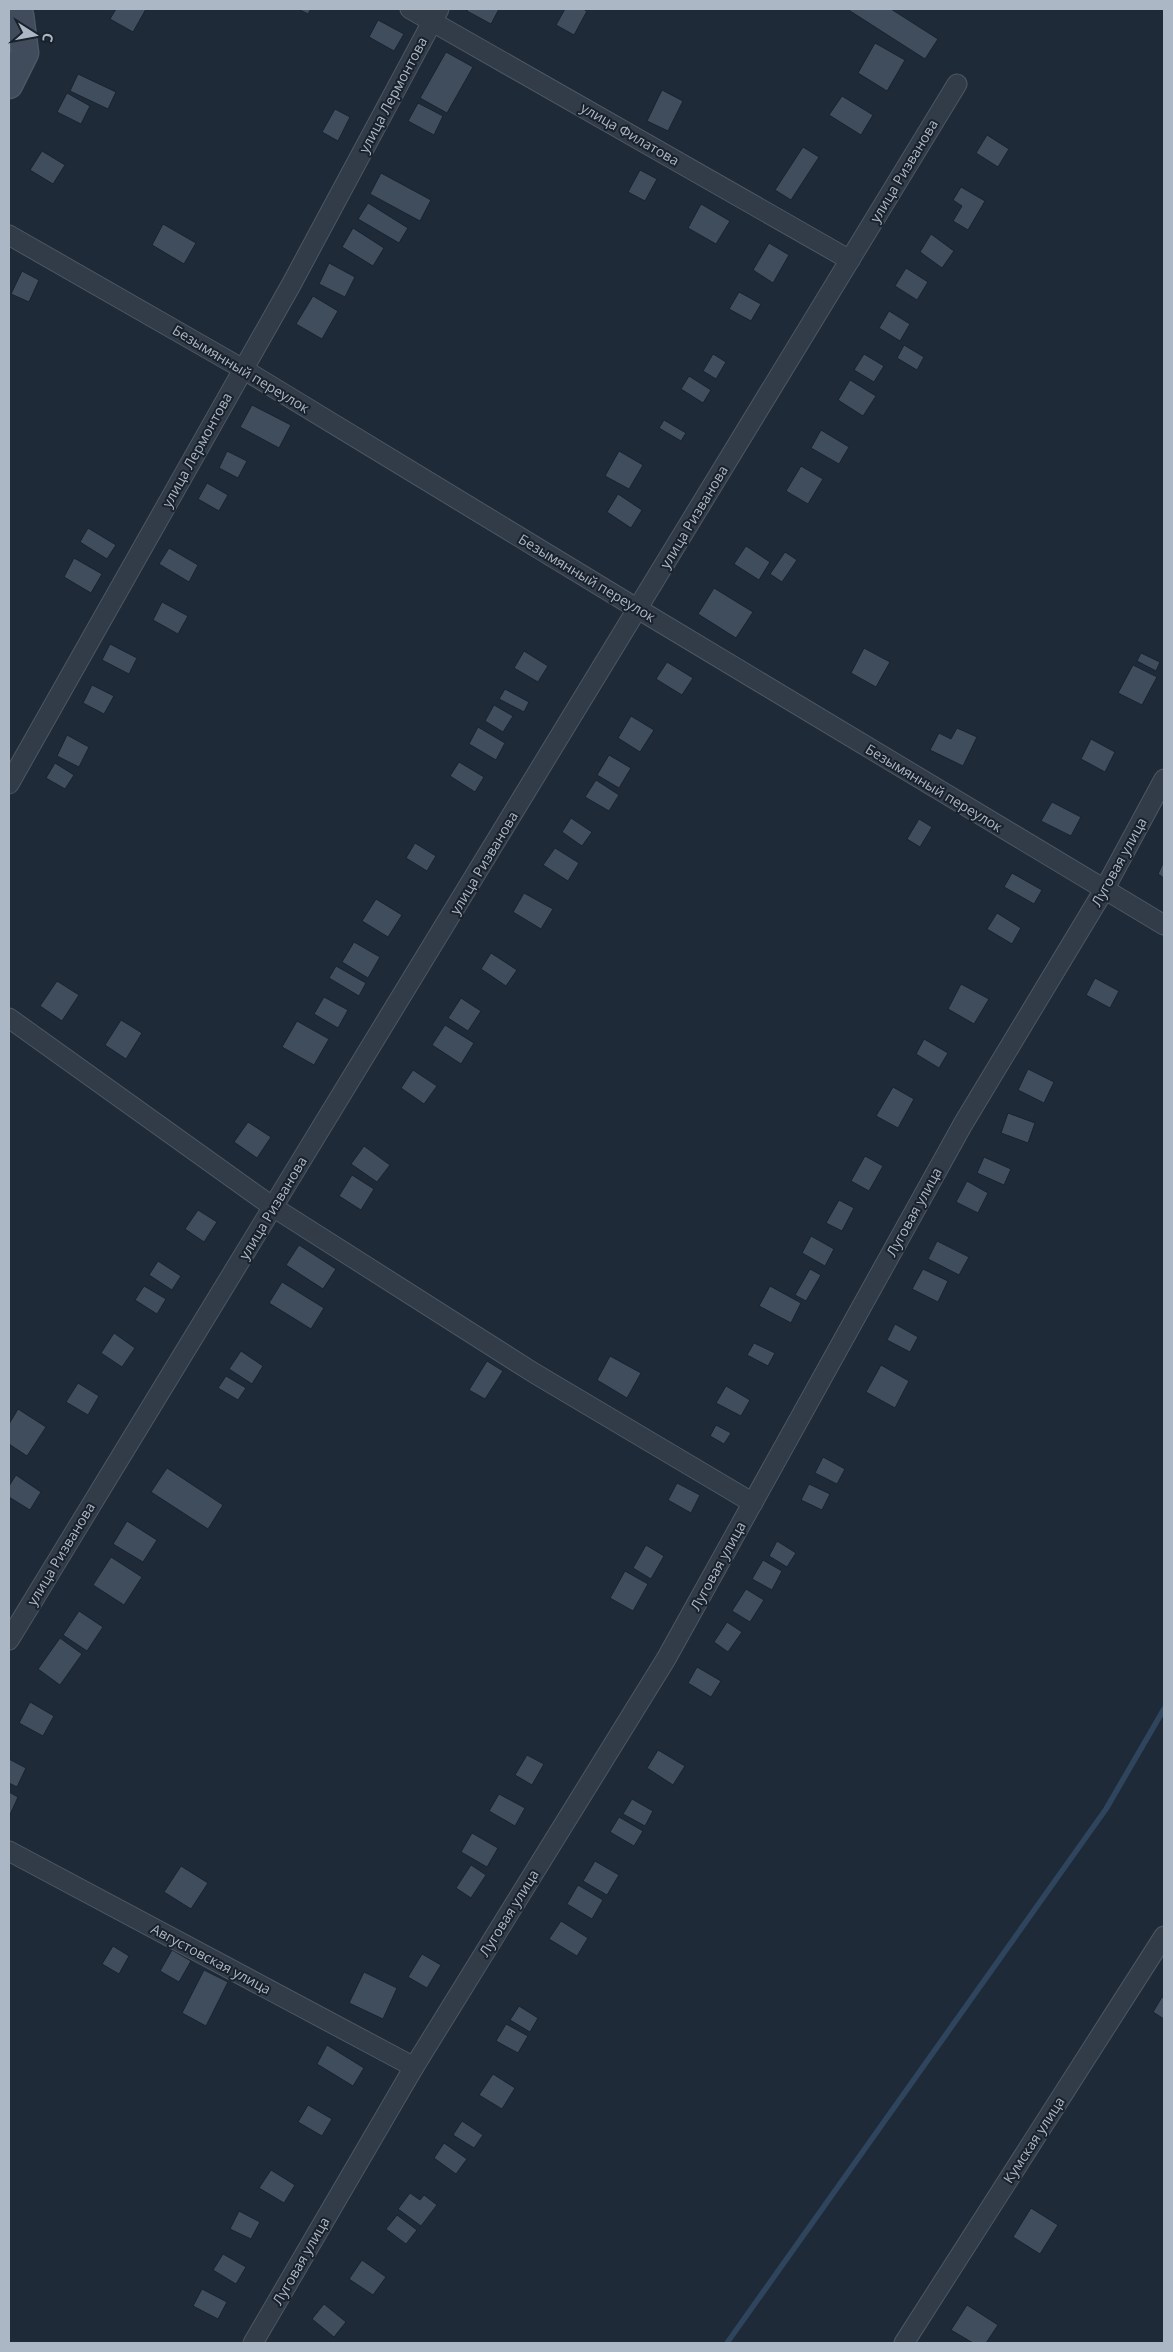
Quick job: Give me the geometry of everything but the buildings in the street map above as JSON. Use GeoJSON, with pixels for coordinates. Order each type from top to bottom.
{"type":"FeatureCollection","features":[{"type":"Feature","properties":{"kind":"street","name":"улица Филатова"},"geometry":{"type":"LineString","coordinates":[[410,9],[436,15],[850,260]]}},
{"type":"Feature","properties":{"kind":"street"},"geometry":{"type":"LineString","coordinates":[[9,84],[25,53],[21,11]]}},
{"type":"Feature","properties":{"kind":"street","name":"улица Лермонтова"},"geometry":{"type":"LineString","coordinates":[[9,784],[243,369],[436,15]]}},
{"type":"Feature","properties":{"kind":"street","name":"улица Ризванова"},"geometry":{"type":"LineString","coordinates":[[9,1640],[957,84]]}},
{"type":"Feature","properties":{"kind":"street","name":"Безымянный переулок"},"geometry":{"type":"LineString","coordinates":[[9,235],[243,369],[638,610],[1164,925]]}},
{"type":"Feature","properties":{"kind":"street","name":"Луговая улица"},"geometry":{"type":"LineString","coordinates":[[253,2343],[414,2067],[666,1659],[963,1124],[1104,890],[1164,779]]}},
{"type":"Feature","properties":{"kind":"street"},"geometry":{"type":"LineString","coordinates":[[9,1018],[273,1207],[534,1374],[753,1503]]}},
{"type":"Feature","properties":{"kind":"street","name":"Августовская улица"},"geometry":{"type":"LineString","coordinates":[[9,1852],[414,2067]]}},
{"type":"Feature","properties":{"kind":"street","name":"Кумская улица"},"geometry":{"type":"LineString","coordinates":[[904,2343],[1164,1936]]}},
{"type":"Feature","properties":{"kind":"waterway"},"geometry":{"type":"LineString","coordinates":[[727,2343],[1106,1809],[1164,1709]]}}]}
